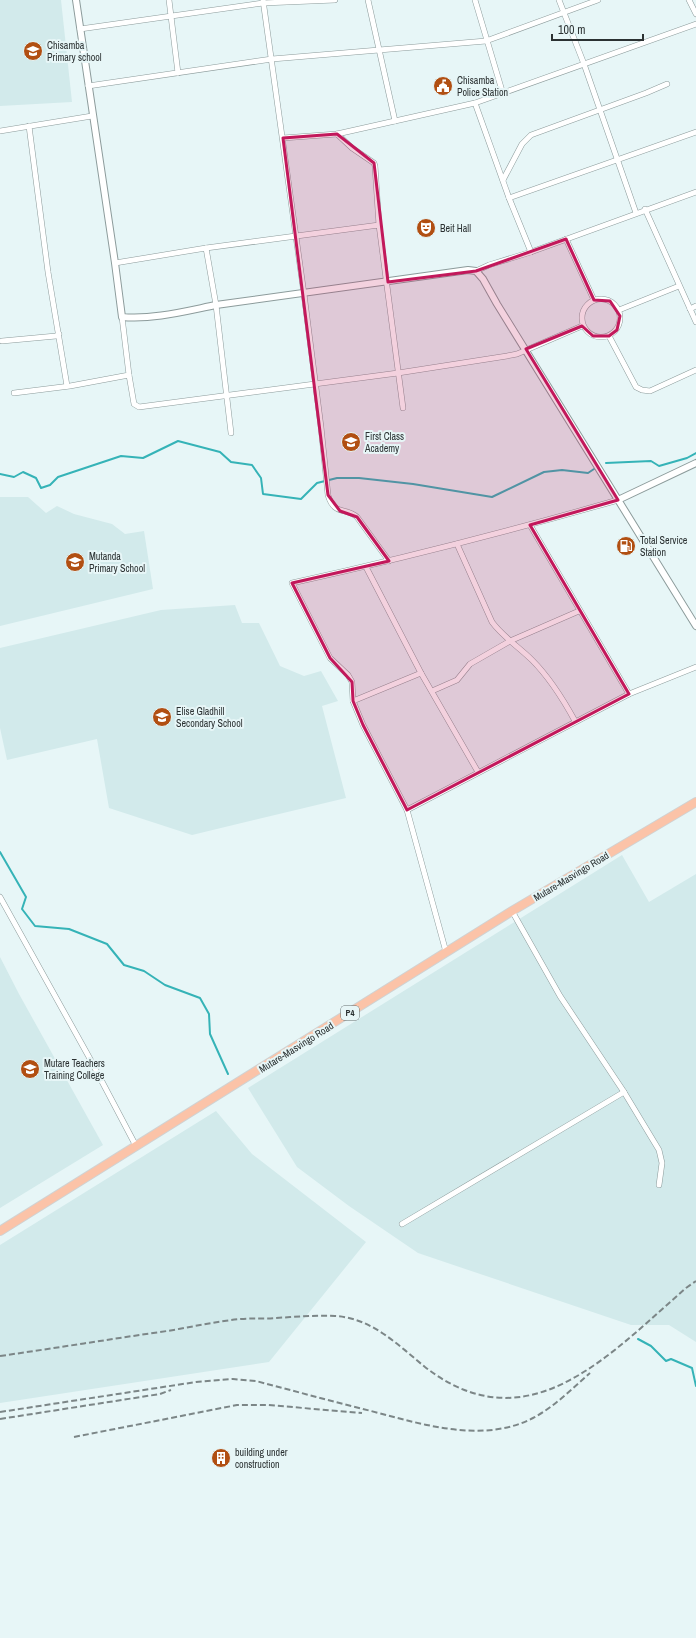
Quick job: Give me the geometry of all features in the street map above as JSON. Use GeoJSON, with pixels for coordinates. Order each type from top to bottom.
{"type":"FeatureCollection","features":[{"type":"Feature","properties":{"kind":"highway","name":"Mutare-Masvingo Road"},"geometry":{"type":"LineString","coordinates":[[0,1231],[512,911],[696,802]]}},
{"type":"Feature","properties":{"kind":"street"},"geometry":{"type":"LineString","coordinates":[[76,0],[115,263],[129,375],[134,404],[138,407],[398,373],[507,356],[582,326]]}},
{"type":"Feature","properties":{"kind":"street"},"geometry":{"type":"LineString","coordinates":[[169,0],[178,73]]}},
{"type":"Feature","properties":{"kind":"street"},"geometry":{"type":"LineString","coordinates":[[80,29],[171,17],[263,2],[335,0]]}},
{"type":"Feature","properties":{"kind":"street"},"geometry":{"type":"LineString","coordinates":[[368,0],[395,121]]}},
{"type":"Feature","properties":{"kind":"street"},"geometry":{"type":"LineString","coordinates":[[475,0],[502,94]]}},
{"type":"Feature","properties":{"kind":"street"},"geometry":{"type":"LineString","coordinates":[[559,0],[584,64],[636,213]]}},
{"type":"Feature","properties":{"kind":"street"},"geometry":{"type":"LineString","coordinates":[[88,86],[272,59],[486,41],[598,0]]}},
{"type":"Feature","properties":{"kind":"street"},"geometry":{"type":"LineString","coordinates":[[689,0],[696,14]]}},
{"type":"Feature","properties":{"kind":"street"},"geometry":{"type":"LineString","coordinates":[[263,2],[304,294],[328,495],[331,503],[340,511],[354,514],[357,517],[389,562]]}},
{"type":"Feature","properties":{"kind":"street"},"geometry":{"type":"LineString","coordinates":[[283,138],[337,134],[475,103],[696,24]]}},
{"type":"Feature","properties":{"kind":"street"},"geometry":{"type":"LineString","coordinates":[[503,180],[526,139],[540,132],[600,111],[667,84]]}},
{"type":"Feature","properties":{"kind":"street"},"geometry":{"type":"LineString","coordinates":[[475,103],[509,198],[532,252]]}},
{"type":"Feature","properties":{"kind":"street"},"geometry":{"type":"LineString","coordinates":[[0,131],[92,116]]}},
{"type":"Feature","properties":{"kind":"street"},"geometry":{"type":"LineString","coordinates":[[29,126],[48,272],[67,386]]}},
{"type":"Feature","properties":{"kind":"street"},"geometry":{"type":"LineString","coordinates":[[509,198],[696,132]]}},
{"type":"Feature","properties":{"kind":"street"},"geometry":{"type":"LineString","coordinates":[[337,134],[352,148],[376,166],[379,225],[388,282],[402,408]]}},
{"type":"Feature","properties":{"kind":"street"},"geometry":{"type":"LineString","coordinates":[[122,317],[133,318],[181,312],[216,305],[304,294],[468,270],[476,271],[489,265],[532,252],[696,192]]}},
{"type":"Feature","properties":{"kind":"street"},"geometry":{"type":"LineString","coordinates":[[645,210],[696,322]]}},
{"type":"Feature","properties":{"kind":"street"},"geometry":{"type":"LineString","coordinates":[[115,263],[206,248],[379,225]]}},
{"type":"Feature","properties":{"kind":"street"},"geometry":{"type":"LineString","coordinates":[[566,239],[594,300]]}},
{"type":"Feature","properties":{"kind":"street"},"geometry":{"type":"LineString","coordinates":[[206,248],[216,305],[230,433]]}},
{"type":"Feature","properties":{"kind":"street"},"geometry":{"type":"LineString","coordinates":[[476,271],[484,279],[696,626]]}},
{"type":"Feature","properties":{"kind":"street"},"geometry":{"type":"LineString","coordinates":[[619,310],[679,286]]}},
{"type":"Feature","properties":{"kind":"street"},"geometry":{"type":"LineString","coordinates":[[605,299],[610,301],[619,310],[620,323],[617,330],[609,336],[599,338],[593,336],[582,326],[582,312],[584,307],[594,300],[605,299]]}},
{"type":"Feature","properties":{"kind":"street"},"geometry":{"type":"LineString","coordinates":[[690,309],[696,306]]}},
{"type":"Feature","properties":{"kind":"street"},"geometry":{"type":"LineString","coordinates":[[2,341],[56,336],[58,334]]}},
{"type":"Feature","properties":{"kind":"street"},"geometry":{"type":"LineString","coordinates":[[609,336],[636,387],[639,389],[650,391],[696,370]]}},
{"type":"Feature","properties":{"kind":"street"},"geometry":{"type":"LineString","coordinates":[[14,393],[67,386],[129,375]]}},
{"type":"Feature","properties":{"kind":"street"},"geometry":{"type":"LineString","coordinates":[[446,952],[406,810],[363,725],[353,701],[352,682],[348,675],[330,658],[292,583],[389,562],[618,500],[696,463]]}},
{"type":"Feature","properties":{"kind":"street"},"geometry":{"type":"LineString","coordinates":[[530,525],[629,694]]}},
{"type":"Feature","properties":{"kind":"street"},"geometry":{"type":"LineString","coordinates":[[457,544],[492,622],[499,632],[533,661],[548,678],[562,697],[575,721]]}},
{"type":"Feature","properties":{"kind":"street"},"geometry":{"type":"LineString","coordinates":[[366,567],[421,673],[478,772]]}},
{"type":"Feature","properties":{"kind":"street"},"geometry":{"type":"LineString","coordinates":[[432,691],[457,680],[470,664],[510,641],[579,611]]}},
{"type":"Feature","properties":{"kind":"street"},"geometry":{"type":"LineString","coordinates":[[406,810],[478,772],[519,753],[575,721],[629,694],[696,667]]}},
{"type":"Feature","properties":{"kind":"street"},"geometry":{"type":"LineString","coordinates":[[353,701],[421,673]]}},
{"type":"Feature","properties":{"kind":"street"},"geometry":{"type":"LineString","coordinates":[[0,897],[89,1057],[136,1146]]}},
{"type":"Feature","properties":{"kind":"street"},"geometry":{"type":"LineString","coordinates":[[512,911],[560,996],[624,1092],[658,1150],[662,1163],[658,1185]]}},
{"type":"Feature","properties":{"kind":"street"},"geometry":{"type":"LineString","coordinates":[[402,1224],[624,1092]]}},
{"type":"Feature","properties":{"kind":"highlighted area"},"geometry":{"type":"Polygon","coordinates":[[[337,134],[374,163],[388,282],[476,271],[566,239],[594,300],[610,301],[620,316],[617,330],[609,336],[593,336],[582,326],[526,349],[618,500],[530,525],[629,694],[407,810],[363,725],[353,701],[352,682],[330,658],[292,583],[389,561],[357,517],[340,511],[328,495],[283,138],[337,134]]]}},
{"type":"Feature","properties":{"kind":"shaded area","name":"Chisamba Primary school"},"geometry":{"type":"Polygon","coordinates":[[[0,0],[61,0],[72,102],[0,106],[0,0]]]}},
{"type":"Feature","properties":{"kind":"shaded area","name":"Mutanda Primary School"},"geometry":{"type":"Polygon","coordinates":[[[0,497],[28,497],[46,513],[57,506],[74,514],[112,524],[125,534],[144,531],[153,589],[0,626],[0,497]]]}},
{"type":"Feature","properties":{"kind":"shaded area","name":"Elise Gladhill Secondary School"},"geometry":{"type":"Polygon","coordinates":[[[235,605],[242,623],[259,623],[280,666],[304,676],[321,671],[338,701],[322,706],[346,798],[192,835],[109,808],[97,739],[7,760],[0,728],[0,648],[161,610],[235,605]]]}},
{"type":"Feature","properties":{"kind":"shaded area"},"geometry":{"type":"Polygon","coordinates":[[[622,855],[649,902],[696,874],[696,1342],[669,1325],[631,1325],[418,1253],[349,1206],[297,1167],[248,1088],[622,855]]]}},
{"type":"Feature","properties":{"kind":"shaded area","name":"Mutare Teachers Training College"},"geometry":{"type":"Polygon","coordinates":[[[0,957],[103,1145],[0,1208],[0,957]]]}},
{"type":"Feature","properties":{"kind":"shaded area"},"geometry":{"type":"Polygon","coordinates":[[[216,1111],[252,1154],[366,1242],[269,1362],[0,1403],[0,1245],[216,1111]]]}},
{"type":"Feature","properties":{"kind":"waterway"},"geometry":{"type":"LineString","coordinates":[[0,474],[14,477],[23,472],[36,478],[41,488],[50,485],[58,477],[121,456],[143,458],[178,441],[220,452],[231,462],[252,465],[261,478],[263,494],[301,499],[317,483],[337,478],[359,478],[413,484],[492,497],[544,472],[562,470],[588,473],[594,469]]}},
{"type":"Feature","properties":{"kind":"waterway"},"geometry":{"type":"LineString","coordinates":[[606,463],[651,461],[659,466],[687,458],[696,453]]}},
{"type":"Feature","properties":{"kind":"waterway"},"geometry":{"type":"LineString","coordinates":[[0,852],[26,897],[22,909],[35,926],[69,929],[107,944],[124,965],[144,971],[165,985],[200,998],[209,1014],[210,1034],[228,1074]]}},
{"type":"Feature","properties":{"kind":"waterway"},"geometry":{"type":"LineString","coordinates":[[638,1339],[651,1346],[666,1361],[671,1359],[692,1368],[696,1386]]}},
{"type":"Feature","properties":{"kind":"railway"},"geometry":{"type":"LineString","coordinates":[[0,1356],[232,1320],[335,1316],[348,1318],[373,1327],[425,1367],[463,1389],[499,1398],[533,1395],[566,1382],[597,1363],[628,1339],[696,1281]]}},
{"type":"Feature","properties":{"kind":"railway"},"geometry":{"type":"LineString","coordinates":[[0,1412],[196,1382],[233,1379],[256,1381],[424,1424],[468,1431],[491,1430],[512,1426],[541,1414],[590,1373]]}},
{"type":"Feature","properties":{"kind":"railway"},"geometry":{"type":"LineString","coordinates":[[0,1419],[160,1394],[171,1390]]}},
{"type":"Feature","properties":{"kind":"railway"},"geometry":{"type":"LineString","coordinates":[[74,1437],[237,1405],[268,1405],[362,1413]]}},
{"type":"Feature","properties":{"kind":"place","name":"Chisamba Primary school"},"geometry":{"type":"Point","coordinates":[33,51]}},
{"type":"Feature","properties":{"kind":"place","name":"Chisamba Police Station"},"geometry":{"type":"Point","coordinates":[443,86]}},
{"type":"Feature","properties":{"kind":"place","name":"Beit Hall"},"geometry":{"type":"Point","coordinates":[426,228]}},
{"type":"Feature","properties":{"kind":"place","name":"First Class Academy"},"geometry":{"type":"Point","coordinates":[351,442]}},
{"type":"Feature","properties":{"kind":"place","name":"Total Service Station"},"geometry":{"type":"Point","coordinates":[626,546]}},
{"type":"Feature","properties":{"kind":"place","name":"Mutanda Primary School"},"geometry":{"type":"Point","coordinates":[75,562]}},
{"type":"Feature","properties":{"kind":"place","name":"Elise Gladhill Secondary School"},"geometry":{"type":"Point","coordinates":[162,717]}},
{"type":"Feature","properties":{"kind":"place","name":"Mutare Teachers Training College"},"geometry":{"type":"Point","coordinates":[30,1069]}},
{"type":"Feature","properties":{"kind":"place","name":"building under construction"},"geometry":{"type":"Point","coordinates":[221,1458]}}]}
